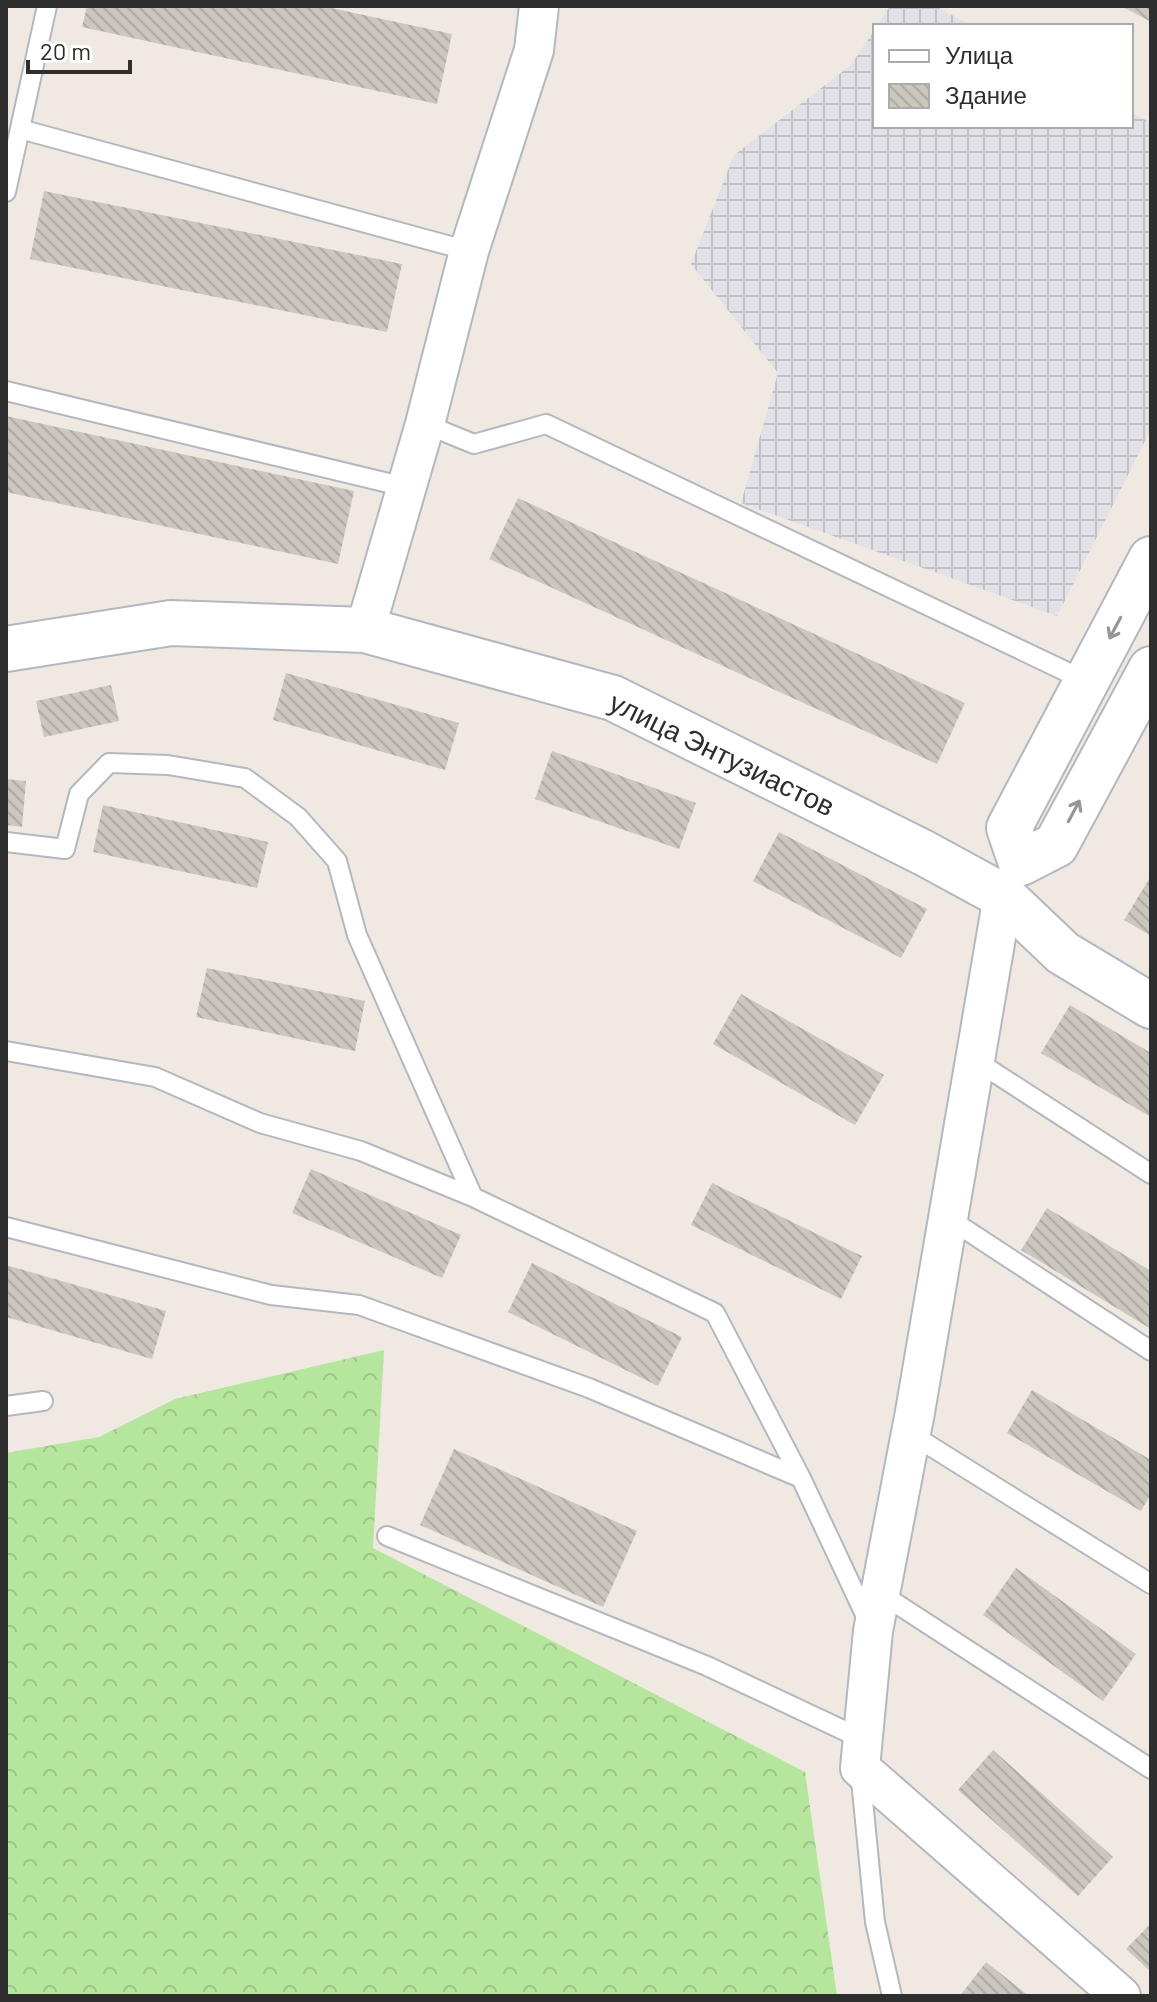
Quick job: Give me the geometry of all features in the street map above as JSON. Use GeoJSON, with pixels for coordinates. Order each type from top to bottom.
{"type":"FeatureCollection","features":[{"type":"Feature","properties":{"kind":"street"},"geometry":{"type":"LineString","coordinates":[[365,630],[425,424],[469,251],[534,50],[539,6]]}},
{"type":"Feature","properties":{"kind":"street"},"geometry":{"type":"LineString","coordinates":[[1121,1996],[861,1753],[873,1631],[911,1434],[975,1060],[1012,880],[1009,828],[1151,559]]}},
{"type":"Feature","properties":{"kind":"street","name":"улица Энтузиастов"},"geometry":{"type":"LineString","coordinates":[[6,649],[171,623],[365,630],[613,698],[924,853],[1012,880],[1063,953],[1151,1006]]}},
{"type":"Feature","properties":{"kind":"street"},"geometry":{"type":"LineString","coordinates":[[1012,880],[1056,845],[1151,669]]}},
{"type":"Feature","properties":{"kind":"lane"},"geometry":{"type":"LineString","coordinates":[[6,192],[47,6]]}},
{"type":"Feature","properties":{"kind":"lane"},"geometry":{"type":"LineString","coordinates":[[20,129],[469,251]]}},
{"type":"Feature","properties":{"kind":"lane"},"geometry":{"type":"LineString","coordinates":[[6,391],[405,487]]}},
{"type":"Feature","properties":{"kind":"lane"},"geometry":{"type":"LineString","coordinates":[[425,424],[474,444],[546,424],[1086,681]]}},
{"type":"Feature","properties":{"kind":"lane"},"geometry":{"type":"LineString","coordinates":[[6,842],[65,849],[79,794],[109,763],[168,765],[245,778],[298,817],[337,861],[357,935],[473,1197]]}},
{"type":"Feature","properties":{"kind":"lane"},"geometry":{"type":"LineString","coordinates":[[6,1051],[155,1077],[260,1123],[361,1151],[473,1197],[715,1313],[801,1478],[873,1631]]}},
{"type":"Feature","properties":{"kind":"lane"},"geometry":{"type":"LineString","coordinates":[[975,1060],[1151,1174]]}},
{"type":"Feature","properties":{"kind":"lane"},"geometry":{"type":"LineString","coordinates":[[948,1218],[1151,1351]]}},
{"type":"Feature","properties":{"kind":"lane"},"geometry":{"type":"LineString","coordinates":[[6,1227],[271,1295],[359,1305],[589,1388],[801,1478]]}},
{"type":"Feature","properties":{"kind":"lane"},"geometry":{"type":"LineString","coordinates":[[6,1406],[43,1401]]}},
{"type":"Feature","properties":{"kind":"lane"},"geometry":{"type":"LineString","coordinates":[[911,1434],[1151,1584]]}},
{"type":"Feature","properties":{"kind":"lane"},"geometry":{"type":"LineString","coordinates":[[387,1536],[707,1666],[861,1753],[875,1922],[892,1996]]}},
{"type":"Feature","properties":{"kind":"lane"},"geometry":{"type":"LineString","coordinates":[[880,1593],[1151,1769]]}},
{"type":"Feature","properties":{"kind":"shaded area"},"geometry":{"type":"Polygon","coordinates":[[[890,6],[935,6],[968,24],[878,24],[890,6]]]}},
{"type":"Feature","properties":{"kind":"shaded area"},"geometry":{"type":"Polygon","coordinates":[[[873,32],[873,128],[1133,128],[1133,113],[1151,123],[1151,429],[1057,616],[741,503],[778,373],[691,264],[734,155],[851,65],[873,32]]]}},
{"type":"Feature","properties":{"kind":"green space"},"geometry":{"type":"Polygon","coordinates":[[[384,1350],[373,1548],[805,1772],[837,1996],[6,1996],[6,1453],[99,1437],[175,1399],[384,1350]]]}},
{"type":"Feature","properties":{"kind":"building"},"geometry":{"type":"Polygon","coordinates":[[[87,6],[322,6],[452,34],[437,104],[82,27],[87,6]]]}},
{"type":"Feature","properties":{"kind":"building"},"geometry":{"type":"Polygon","coordinates":[[[1121,6],[1151,6],[1151,22],[1121,6]]]}},
{"type":"Feature","properties":{"kind":"building"},"geometry":{"type":"Polygon","coordinates":[[[44,191],[402,264],[387,332],[30,259],[44,191]]]}},
{"type":"Feature","properties":{"kind":"building"},"geometry":{"type":"Polygon","coordinates":[[[6,416],[354,491],[338,564],[6,492],[6,416]]]}},
{"type":"Feature","properties":{"kind":"building"},"geometry":{"type":"Polygon","coordinates":[[[518,498],[965,703],[937,764],[489,559],[518,498]]]}},
{"type":"Feature","properties":{"kind":"building"},"geometry":{"type":"Polygon","coordinates":[[[286,673],[459,723],[445,770],[273,720],[286,673]]]}},
{"type":"Feature","properties":{"kind":"building"},"geometry":{"type":"Polygon","coordinates":[[[111,685],[119,721],[44,737],[36,701],[111,685]]]}},
{"type":"Feature","properties":{"kind":"building"},"geometry":{"type":"Polygon","coordinates":[[[552,751],[696,803],[679,849],[535,799],[552,751]]]}},
{"type":"Feature","properties":{"kind":"building"},"geometry":{"type":"Polygon","coordinates":[[[6,779],[26,781],[22,827],[6,825],[6,779]]]}},
{"type":"Feature","properties":{"kind":"building"},"geometry":{"type":"Polygon","coordinates":[[[103,805],[268,842],[257,888],[93,852],[103,805]]]}},
{"type":"Feature","properties":{"kind":"building"},"geometry":{"type":"Polygon","coordinates":[[[779,832],[927,909],[901,958],[753,881],[779,832]]]}},
{"type":"Feature","properties":{"kind":"building"},"geometry":{"type":"Polygon","coordinates":[[[1151,876],[1151,936],[1124,920],[1151,876]]]}},
{"type":"Feature","properties":{"kind":"building"},"geometry":{"type":"Polygon","coordinates":[[[207,968],[365,1001],[355,1051],[196,1017],[207,968]]]}},
{"type":"Feature","properties":{"kind":"building"},"geometry":{"type":"Polygon","coordinates":[[[741,994],[884,1075],[855,1125],[713,1044],[741,994]]]}},
{"type":"Feature","properties":{"kind":"building"},"geometry":{"type":"Polygon","coordinates":[[[1070,1005],[1151,1053],[1151,1117],[1041,1053],[1070,1005]]]}},
{"type":"Feature","properties":{"kind":"building"},"geometry":{"type":"Polygon","coordinates":[[[311,1169],[461,1235],[442,1278],[292,1213],[311,1169]]]}},
{"type":"Feature","properties":{"kind":"building"},"geometry":{"type":"Polygon","coordinates":[[[712,1183],[862,1256],[841,1299],[691,1225],[712,1183]]]}},
{"type":"Feature","properties":{"kind":"building"},"geometry":{"type":"Polygon","coordinates":[[[1047,1208],[1151,1271],[1151,1329],[1021,1250],[1047,1208]]]}},
{"type":"Feature","properties":{"kind":"building"},"geometry":{"type":"Polygon","coordinates":[[[532,1263],[682,1337],[658,1386],[508,1312],[532,1263]]]}},
{"type":"Feature","properties":{"kind":"building"},"geometry":{"type":"Polygon","coordinates":[[[6,1265],[166,1311],[152,1359],[6,1317],[6,1265]]]}},
{"type":"Feature","properties":{"kind":"building"},"geometry":{"type":"Polygon","coordinates":[[[1032,1390],[1151,1460],[1151,1494],[1141,1511],[1007,1433],[1032,1390]]]}},
{"type":"Feature","properties":{"kind":"building"},"geometry":{"type":"Polygon","coordinates":[[[454,1449],[637,1531],[603,1607],[420,1525],[454,1449]]]}},
{"type":"Feature","properties":{"kind":"building"},"geometry":{"type":"Polygon","coordinates":[[[1016,1568],[1136,1654],[1103,1701],[983,1615],[1016,1568]]]}},
{"type":"Feature","properties":{"kind":"building"},"geometry":{"type":"Polygon","coordinates":[[[993,1750],[1113,1857],[1078,1896],[958,1790],[993,1750]]]}},
{"type":"Feature","properties":{"kind":"building"},"geometry":{"type":"Polygon","coordinates":[[[1151,1923],[1151,1972],[1126,1949],[1151,1923]]]}},
{"type":"Feature","properties":{"kind":"building"},"geometry":{"type":"Polygon","coordinates":[[[986,1962],[1029,1996],[960,1996],[986,1962]]]}}]}
